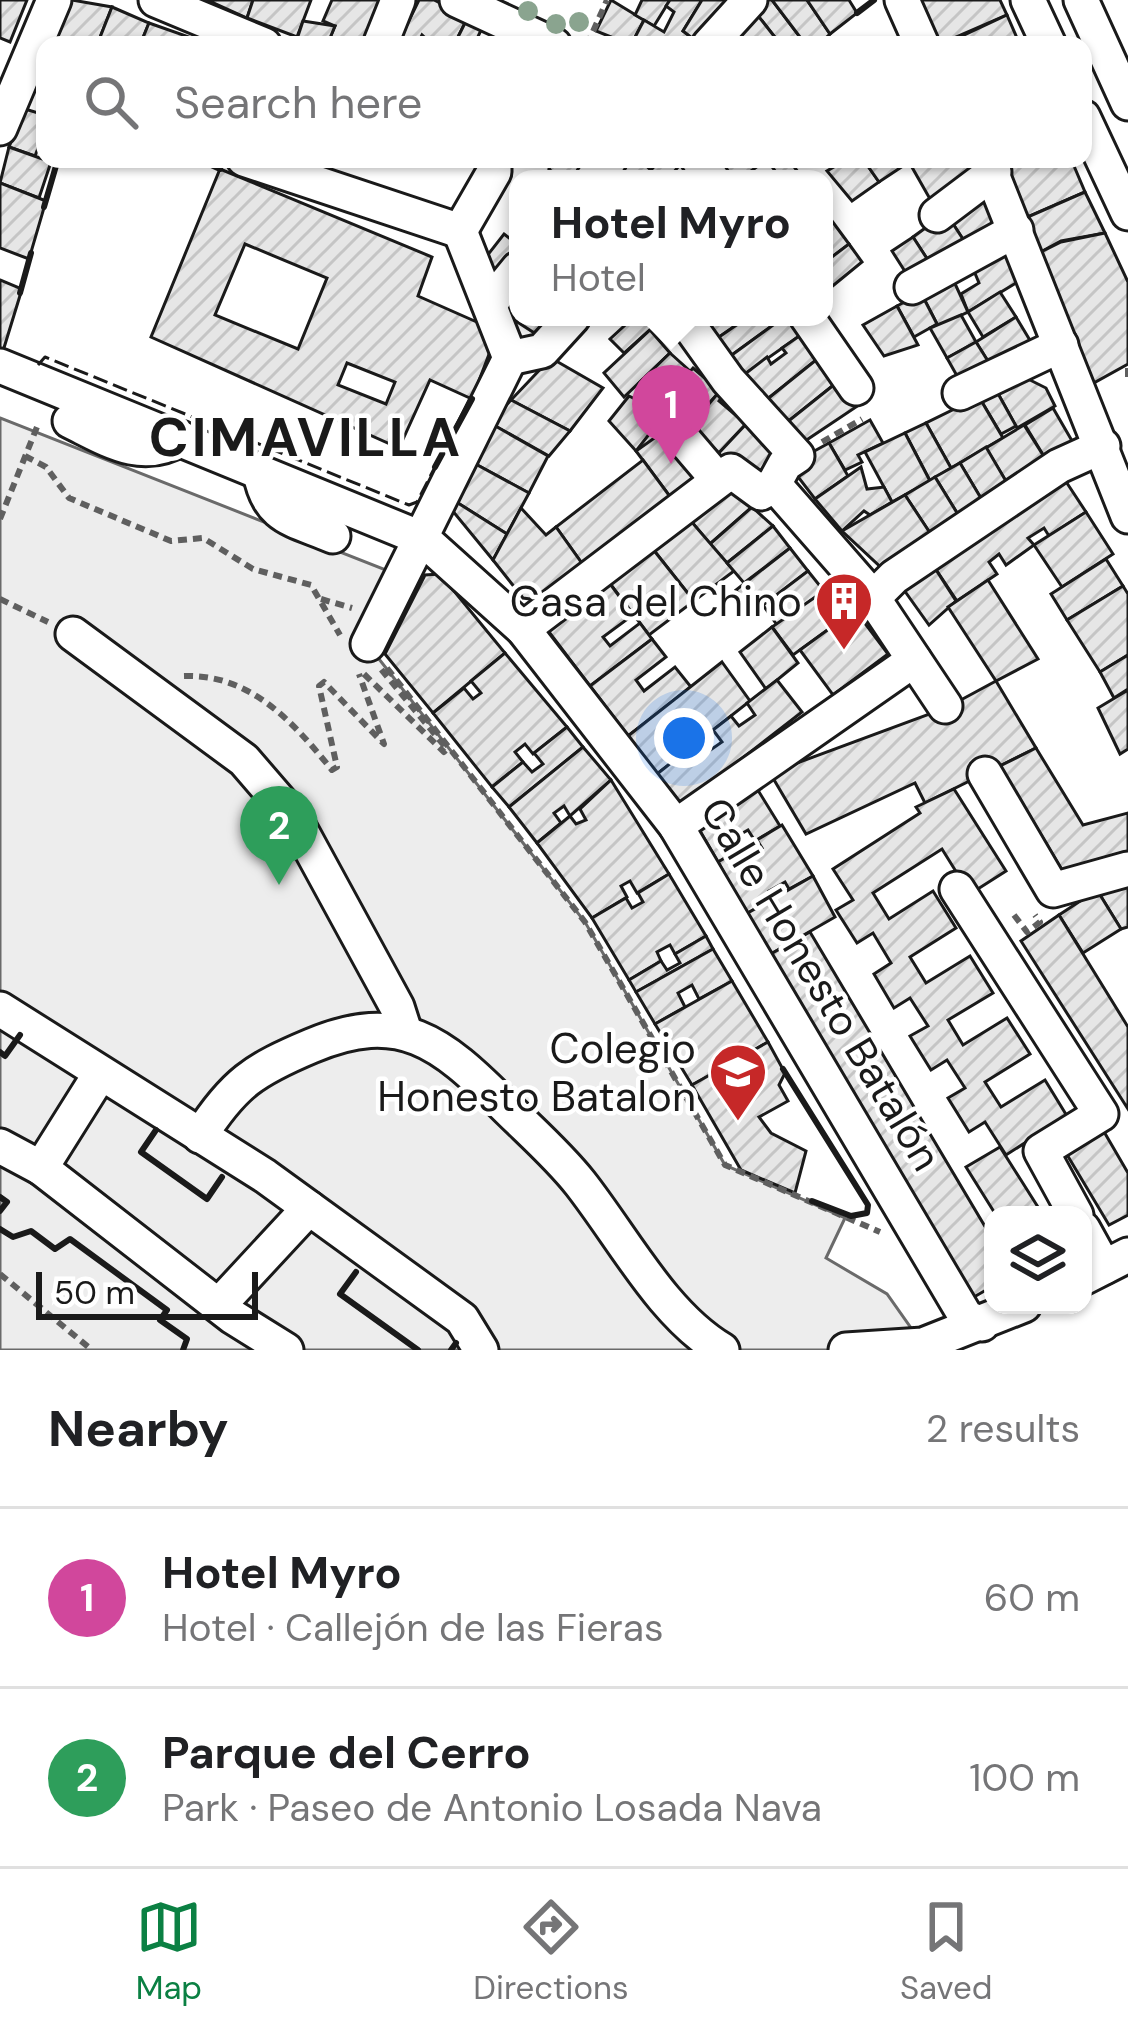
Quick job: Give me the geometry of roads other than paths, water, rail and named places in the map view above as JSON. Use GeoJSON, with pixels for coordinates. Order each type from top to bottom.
{"type":"FeatureCollection","features":[{"type":"Feature","properties":{"kind":"street"},"geometry":{"type":"LineString","coordinates":[[38,36],[54,0]]}},
{"type":"Feature","properties":{"kind":"street"},"geometry":{"type":"LineString","coordinates":[[156,0],[242,36]]}},
{"type":"Feature","properties":{"kind":"street"},"geometry":{"type":"LineString","coordinates":[[384,36],[398,0]]}},
{"type":"Feature","properties":{"kind":"street"},"geometry":{"type":"LineString","coordinates":[[457,0],[495,8],[540,36]]}},
{"type":"Feature","properties":{"kind":"street"},"geometry":{"type":"LineString","coordinates":[[717,36],[750,0]]}},
{"type":"Feature","properties":{"kind":"street"},"geometry":{"type":"LineString","coordinates":[[902,0],[918,36]]}},
{"type":"Feature","properties":{"kind":"street"},"geometry":{"type":"LineString","coordinates":[[1028,0],[1045,36]]}},
{"type":"Feature","properties":{"kind":"street"},"geometry":{"type":"LineString","coordinates":[[1081,0],[1128,103]]}},
{"type":"Feature","properties":{"kind":"street"},"geometry":{"type":"LineString","coordinates":[[0,128],[24,68]]}},
{"type":"Feature","properties":{"kind":"street"},"geometry":{"type":"LineString","coordinates":[[1092,136],[1128,213]]}},
{"type":"Feature","properties":{"kind":"street"},"geometry":{"type":"LineString","coordinates":[[275,168],[460,231],[510,358],[363,655]]}},
{"type":"Feature","properties":{"kind":"street"},"geometry":{"type":"LineString","coordinates":[[460,231],[494,168]]}},
{"type":"Feature","properties":{"kind":"street"},"geometry":{"type":"LineString","coordinates":[[937,215],[988,168]]}},
{"type":"Feature","properties":{"kind":"street"},"geometry":{"type":"LineString","coordinates":[[991,168],[1128,516]]}},
{"type":"Feature","properties":{"kind":"street"},"geometry":{"type":"LineString","coordinates":[[912,287],[1016,230]]}},
{"type":"Feature","properties":{"kind":"street"},"geometry":{"type":"LineString","coordinates":[[491,302],[509,280]]}},
{"type":"Feature","properties":{"kind":"street"},"geometry":{"type":"LineString","coordinates":[[510,358],[542,350],[565,326]]}},
{"type":"Feature","properties":{"kind":"street"},"geometry":{"type":"LineString","coordinates":[[689,326],[728,380],[765,474]]}},
{"type":"Feature","properties":{"kind":"street"},"geometry":{"type":"LineString","coordinates":[[813,326],[864,401]]}},
{"type":"Feature","properties":{"kind":"street"},"geometry":{"type":"LineString","coordinates":[[960,393],[1061,345]]}},
{"type":"Feature","properties":{"kind":"street","name":"Calle Honesto Batalón"},"geometry":{"type":"LineString","coordinates":[[0,366],[422,539],[524,628],[676,826],[966,1317],[986,1337]]}},
{"type":"Feature","properties":{"kind":"street"},"geometry":{"type":"LineString","coordinates":[[70,421],[136,450],[155,450],[181,438]]}},
{"type":"Feature","properties":{"kind":"street"},"geometry":{"type":"LineString","coordinates":[[671,426],[765,474],[884,588],[914,660],[945,706]]}},
{"type":"Feature","properties":{"kind":"street"},"geometry":{"type":"LineString","coordinates":[[884,588],[1059,466],[1103,446]]}},
{"type":"Feature","properties":{"kind":"street"},"geometry":{"type":"LineString","coordinates":[[260,472],[265,499],[273,509],[333,536]]}},
{"type":"Feature","properties":{"kind":"street"},"geometry":{"type":"LineString","coordinates":[[524,628],[765,474]]}},
{"type":"Feature","properties":{"kind":"street"},"geometry":{"type":"LineString","coordinates":[[73,634],[244,760],[294,818],[405,1032]]}},
{"type":"Feature","properties":{"kind":"street"},"geometry":{"type":"LineString","coordinates":[[676,826],[914,660]]}},
{"type":"Feature","properties":{"kind":"street"},"geometry":{"type":"LineString","coordinates":[[985,774],[1053,890],[1128,868]]}},
{"type":"Feature","properties":{"kind":"street"},"geometry":{"type":"LineString","coordinates":[[957,889],[1101,1114],[1041,1151],[1071,1206]]}},
{"type":"Feature","properties":{"kind":"street"},"geometry":{"type":"LineString","coordinates":[[0,1009],[309,1208],[462,1319],[481,1350]]}},
{"type":"Feature","properties":{"kind":"street"},"geometry":{"type":"LineString","coordinates":[[200,1136],[229,1091],[257,1069],[343,1032],[405,1032],[451,1052],[577,1178],[693,1332],[722,1350]]}},
{"type":"Feature","properties":{"kind":"street"},"geometry":{"type":"LineString","coordinates":[[41,1168],[100,1074]]}},
{"type":"Feature","properties":{"kind":"street"},"geometry":{"type":"LineString","coordinates":[[0,1146],[41,1168],[219,1306],[286,1350]]}},
{"type":"Feature","properties":{"kind":"street"},"geometry":{"type":"LineString","coordinates":[[219,1306],[309,1208]]}},
{"type":"Feature","properties":{"kind":"street"},"geometry":{"type":"LineString","coordinates":[[846,1350],[986,1337],[1013,1314]]}},
{"type":"Feature","properties":{"kind":"place","name":"Hotel Myro"},"geometry":{"type":"Point","coordinates":[671,464]}},
{"type":"Feature","properties":{"kind":"place","name":"Casa del Chino"},"geometry":{"type":"Point","coordinates":[844,652]}},
{"type":"Feature","properties":{"kind":"place","name":"Parque del Cerro"},"geometry":{"type":"Point","coordinates":[279,885]}},
{"type":"Feature","properties":{"kind":"place","name":"Colegio Honesto Batalon"},"geometry":{"type":"Point","coordinates":[738,1123]}},
{"type":"Feature","properties":{"kind":"district","name":"CIMAVILLA"},"geometry":{"type":"Point","coordinates":[306,437]}}]}
